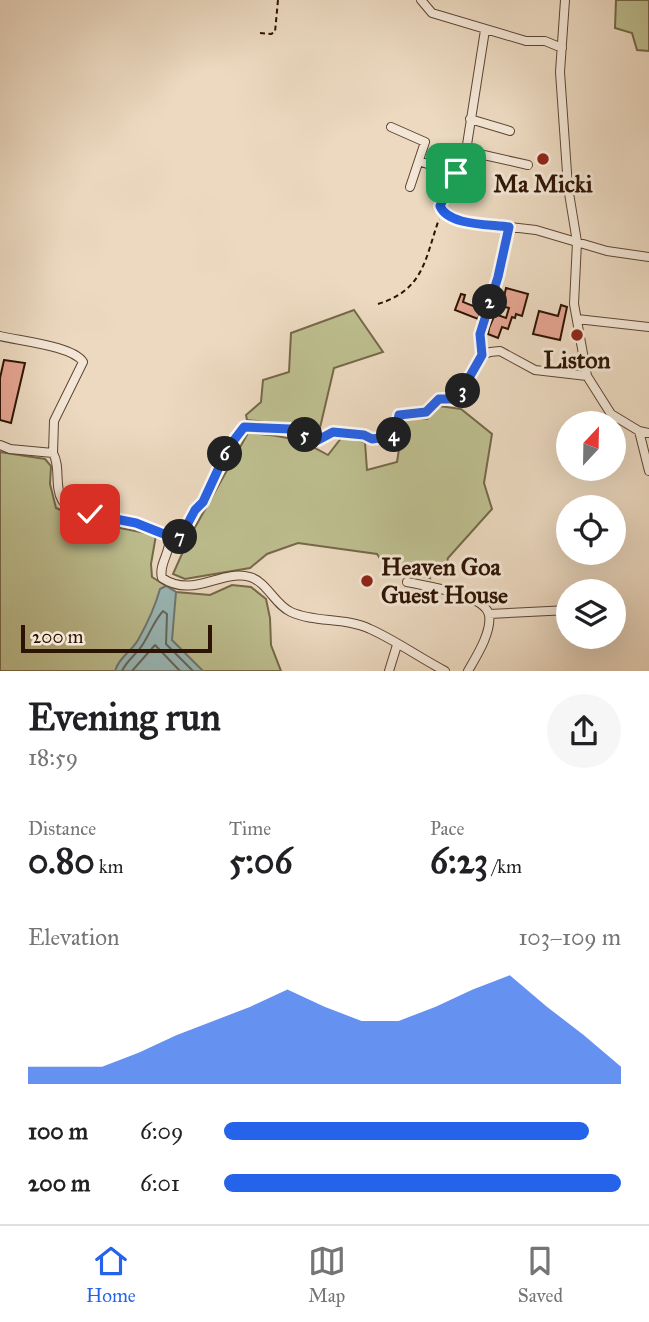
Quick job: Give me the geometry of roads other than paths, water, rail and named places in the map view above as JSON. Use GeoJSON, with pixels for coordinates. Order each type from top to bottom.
{"type":"FeatureCollection","features":[{"type":"Feature","properties":{"kind":"street"},"geometry":{"type":"LineString","coordinates":[[421,0],[432,13],[485,30],[526,41],[545,41],[562,48]]}},
{"type":"Feature","properties":{"kind":"street"},"geometry":{"type":"LineString","coordinates":[[565,0],[560,72],[568,187],[577,242],[574,304],[587,376],[611,414],[639,431],[649,433]]}},
{"type":"Feature","properties":{"kind":"street"},"geometry":{"type":"LineString","coordinates":[[485,30],[466,151],[440,206],[442,211],[458,221],[537,230],[607,251],[649,257]]}},
{"type":"Feature","properties":{"kind":"street"},"geometry":{"type":"LineString","coordinates":[[470,119],[510,131]]}},
{"type":"Feature","properties":{"kind":"street"},"geometry":{"type":"LineString","coordinates":[[391,127],[425,142],[410,187]]}},
{"type":"Feature","properties":{"kind":"street"},"geometry":{"type":"LineString","coordinates":[[466,151],[528,165]]}},
{"type":"Feature","properties":{"kind":"street"},"geometry":{"type":"LineString","coordinates":[[419,161],[456,173]]}},
{"type":"Feature","properties":{"kind":"street"},"geometry":{"type":"LineString","coordinates":[[0,336],[65,351],[79,356],[83,362],[54,421],[53,453],[58,471],[59,495],[63,503],[74,510],[136,523],[179,540],[195,510],[203,502],[228,448],[244,427],[290,429],[318,440],[333,432],[383,440],[394,436],[399,415],[426,412],[439,399],[457,399],[482,355],[480,334],[498,277],[509,227]]}},
{"type":"Feature","properties":{"kind":"street"},"geometry":{"type":"LineString","coordinates":[[577,319],[649,327]]}},
{"type":"Feature","properties":{"kind":"street"},"geometry":{"type":"LineString","coordinates":[[482,355],[500,351],[535,370],[587,376]]}},
{"type":"Feature","properties":{"kind":"street"},"geometry":{"type":"LineString","coordinates":[[639,431],[649,471]]}},
{"type":"Feature","properties":{"kind":"street"},"geometry":{"type":"LineString","coordinates":[[0,445],[22,451],[53,453]]}},
{"type":"Feature","properties":{"kind":"street"},"geometry":{"type":"LineString","coordinates":[[168,536],[169,548],[160,571],[162,578],[171,584],[186,586],[239,576],[250,577],[258,581],[289,612],[369,628],[445,671]]}},
{"type":"Feature","properties":{"kind":"street"},"geometry":{"type":"LineString","coordinates":[[407,582],[472,598],[484,606],[489,614],[483,638],[468,671]]}},
{"type":"Feature","properties":{"kind":"street"},"geometry":{"type":"LineString","coordinates":[[489,614],[556,611]]}},
{"type":"Feature","properties":{"kind":"street"},"geometry":{"type":"LineString","coordinates":[[389,671],[397,645]]}},
{"type":"Feature","properties":{"kind":"water"},"geometry":{"type":"Polygon","coordinates":[[[166,586],[176,592],[172,640],[203,671],[115,671],[119,662],[138,640],[160,589],[166,586]]]}},
{"type":"Feature","properties":{"kind":"place","name":"Ma Micki"},"geometry":{"type":"Point","coordinates":[543,159]}},
{"type":"Feature","properties":{"kind":"place","name":"Liston"},"geometry":{"type":"Point","coordinates":[577,335]}},
{"type":"Feature","properties":{"kind":"place","name":"Heaven Goa Guest House"},"geometry":{"type":"Point","coordinates":[367,581]}}]}
